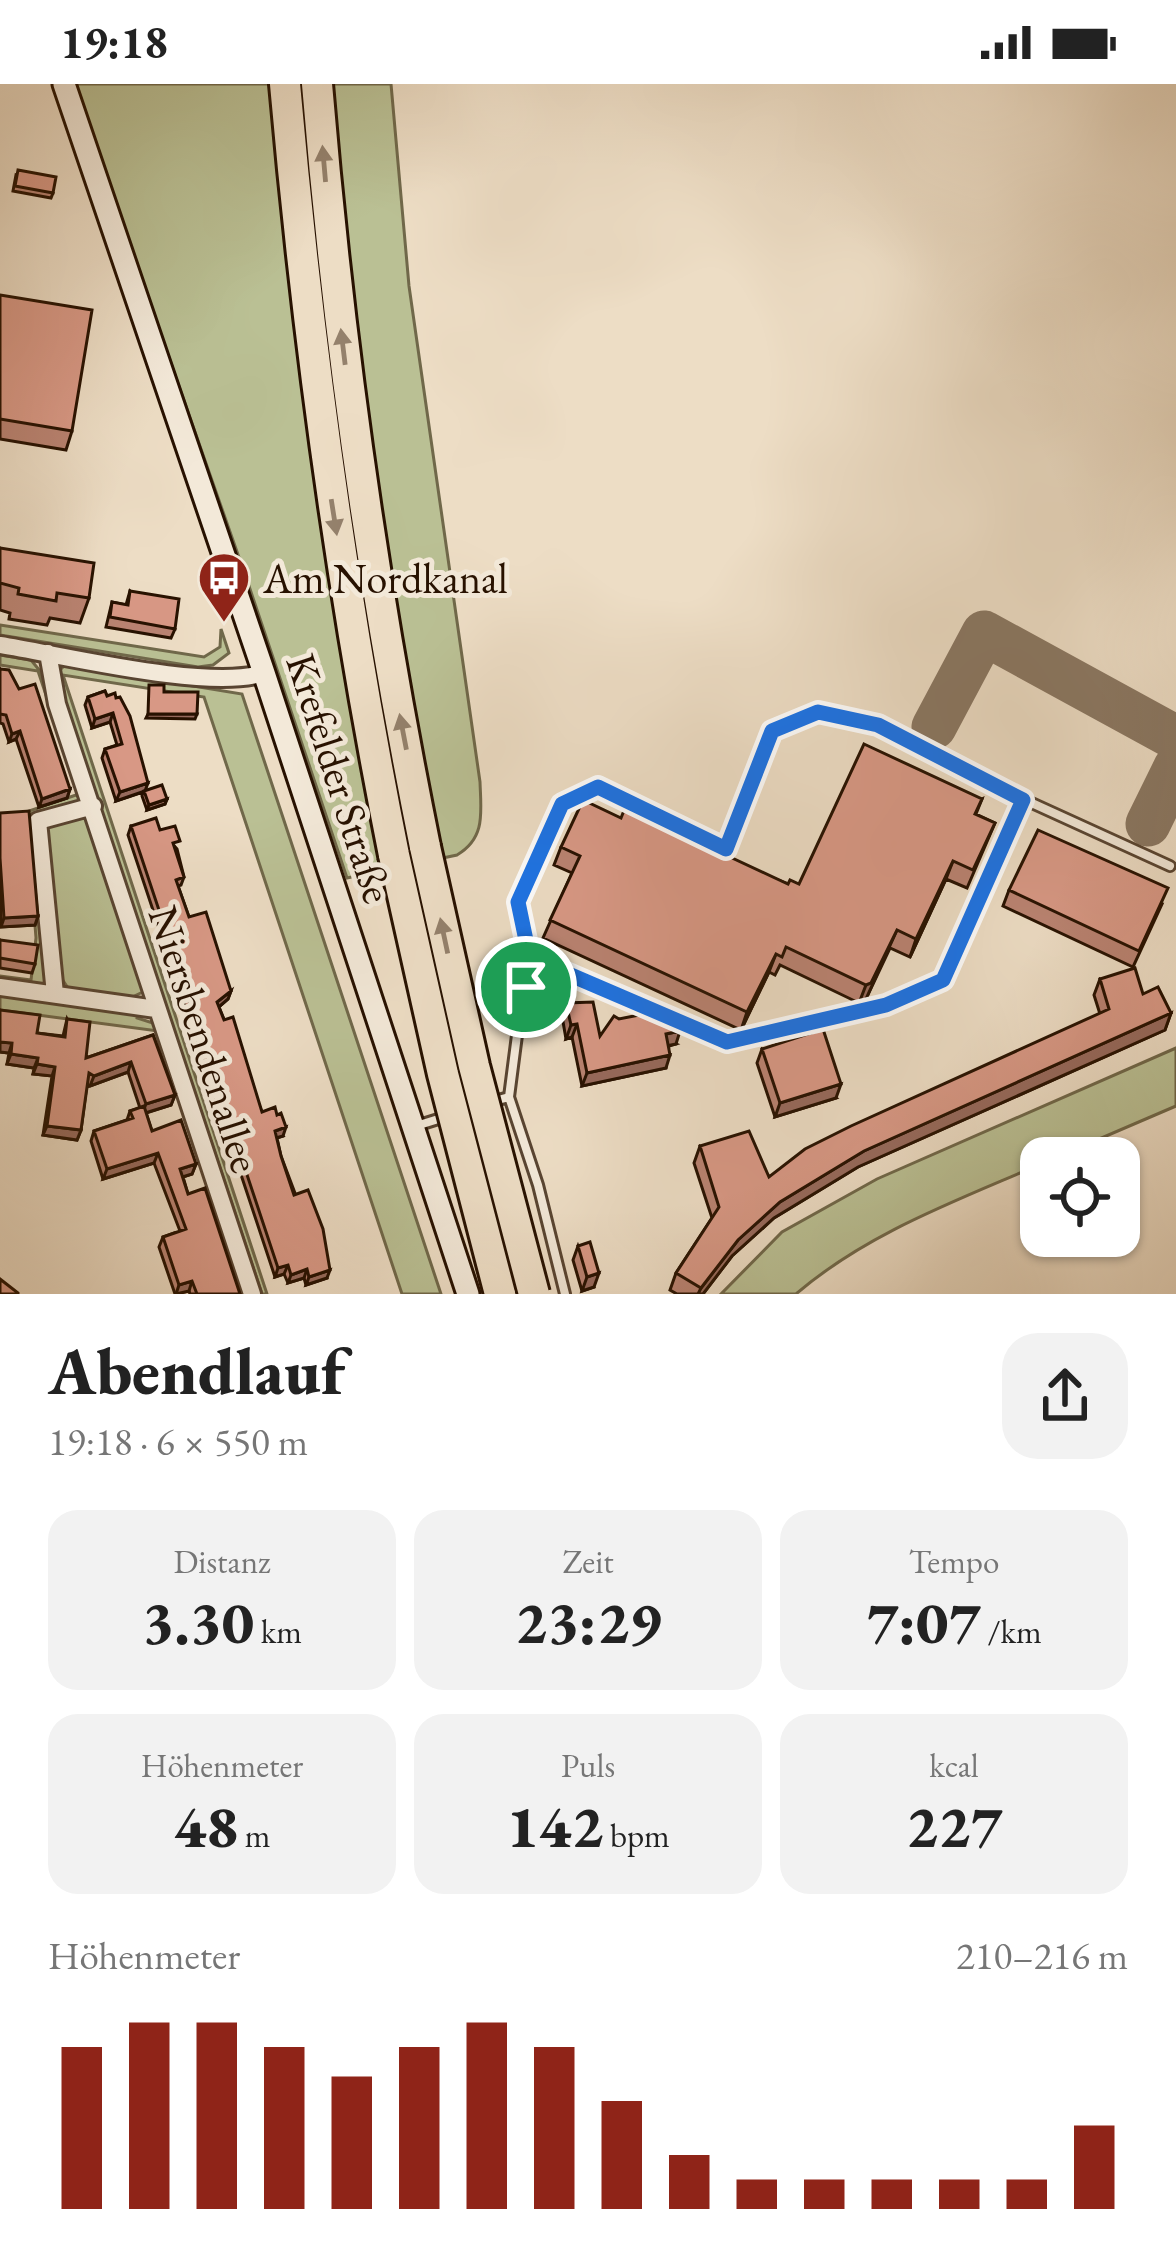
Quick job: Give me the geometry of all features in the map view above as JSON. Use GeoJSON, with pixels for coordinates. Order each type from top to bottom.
{"type":"FeatureCollection","features":[{"type":"Feature","properties":{"kind":"highway"},"geometry":{"type":"LineString","coordinates":[[275,84],[291,156]]}},
{"type":"Feature","properties":{"kind":"highway"},"geometry":{"type":"LineString","coordinates":[[285,84],[329,487],[394,855],[443,1074],[500,1294]]}},
{"type":"Feature","properties":{"kind":"highway"},"geometry":{"type":"LineString","coordinates":[[317,84],[356,449],[393,680],[474,1066],[534,1294]]}},
{"type":"Feature","properties":{"kind":"street","name":"Krefelder Straße"},"geometry":{"type":"LineString","coordinates":[[64,84],[468,1294]]}},
{"type":"Feature","properties":{"kind":"street"},"geometry":{"type":"LineString","coordinates":[[0,645],[208,677],[264,674]]}},
{"type":"Feature","properties":{"kind":"street","name":"Niersbendenallee"},"geometry":{"type":"LineString","coordinates":[[48,653],[57,704],[252,1294]]}},
{"type":"Feature","properties":{"kind":"street"},"geometry":{"type":"LineString","coordinates":[[55,994],[38,821],[93,806]]}},
{"type":"Feature","properties":{"kind":"street"},"geometry":{"type":"LineString","coordinates":[[0,987],[156,1009]]}},
{"type":"Feature","properties":{"kind":"lane"},"geometry":{"type":"LineString","coordinates":[[565,1294],[538,1185],[509,1097],[528,950],[518,902],[562,804],[598,787],[726,849],[772,731],[818,712],[878,725],[1023,800],[1170,866]]}},
{"type":"Feature","properties":{"kind":"lane"},"geometry":{"type":"LineString","coordinates":[[526,987],[559,970],[727,1042],[886,1005],[943,980],[1023,800]]}},
{"type":"Feature","properties":{"kind":"lane"},"geometry":{"type":"LineString","coordinates":[[415,1126],[509,1097]]}},
{"type":"Feature","properties":{"kind":"lane"},"geometry":{"type":"LineString","coordinates":[[495,1198],[538,1185]]}},
{"type":"Feature","properties":{"kind":"lane"},"geometry":{"type":"LineString","coordinates":[[506,1237],[523,1294]]}},
{"type":"Feature","properties":{"kind":"green space"},"geometry":{"type":"Polygon","coordinates":[[[73,84],[391,84],[409,286],[480,782],[477,832],[457,855],[347,878],[73,84]]]}},
{"type":"Feature","properties":{"kind":"green space"},"geometry":{"type":"Polygon","coordinates":[[[0,625],[204,657],[220,647],[221,629],[229,653],[213,665],[198,667],[0,635],[0,625]]]}},
{"type":"Feature","properties":{"kind":"green space"},"geometry":{"type":"Polygon","coordinates":[[[0,655],[31,660],[40,671],[83,800],[34,816],[46,983],[42,987],[0,981],[0,976],[31,980],[36,938],[26,812],[79,794],[38,671],[0,665],[0,655]]]}},
{"type":"Feature","properties":{"kind":"green space"},"geometry":{"type":"Polygon","coordinates":[[[65,665],[242,694],[441,1294],[402,1294],[204,697],[63,675],[267,1294],[262,1294],[57,679],[65,665]]]}},
{"type":"Feature","properties":{"kind":"green space"},"geometry":{"type":"Polygon","coordinates":[[[88,815],[145,991],[130,998],[70,991],[58,973],[47,829],[88,815]]]}},
{"type":"Feature","properties":{"kind":"green space"},"geometry":{"type":"Polygon","coordinates":[[[0,993],[138,1011],[137,1018],[156,1024],[158,1031],[0,1010],[0,993]]]}},
{"type":"Feature","properties":{"kind":"green space"},"geometry":{"type":"Polygon","coordinates":[[[1176,1048],[1176,1106],[1104,1137],[1020,1137],[1020,1173],[913,1220],[852,1253],[796,1294],[721,1294],[782,1232],[877,1179],[1176,1048]]]}},
{"type":"Feature","properties":{"kind":"building"},"geometry":{"type":"Polygon","coordinates":[[[18,170],[56,177],[53,193],[15,186],[18,170]]]}},
{"type":"Feature","properties":{"kind":"building"},"geometry":{"type":"Polygon","coordinates":[[[0,295],[92,310],[72,431],[0,419],[0,295]]]}},
{"type":"Feature","properties":{"kind":"building"},"geometry":{"type":"Polygon","coordinates":[[[0,548],[94,563],[89,598],[57,593],[56,601],[18,594],[19,588],[0,583],[0,548]]]}},
{"type":"Feature","properties":{"kind":"building"},"geometry":{"type":"Polygon","coordinates":[[[130,591],[179,599],[175,629],[110,617],[112,602],[128,605],[130,591]]]}},
{"type":"Feature","properties":{"kind":"building"},"geometry":{"type":"Polygon","coordinates":[[[0,669],[9,670],[19,689],[35,684],[70,789],[42,799],[20,731],[12,734],[6,715],[0,714],[0,669]]]}},
{"type":"Feature","properties":{"kind":"building"},"geometry":{"type":"Polygon","coordinates":[[[149,685],[164,685],[164,692],[198,692],[197,714],[148,714],[149,685]]]}},
{"type":"Feature","properties":{"kind":"building"},"geometry":{"type":"Polygon","coordinates":[[[105,691],[107,696],[115,693],[120,697],[130,716],[148,783],[120,792],[105,749],[122,744],[113,713],[95,719],[88,697],[105,691]]]}},
{"type":"Feature","properties":{"kind":"building"},"geometry":{"type":"Polygon","coordinates":[[[864,744],[982,799],[975,814],[995,823],[973,870],[953,861],[916,939],[897,930],[871,983],[866,985],[786,947],[782,957],[776,954],[747,1012],[550,920],[580,856],[561,847],[583,800],[621,818],[625,808],[788,884],[790,880],[799,884],[864,744]]]}},
{"type":"Feature","properties":{"kind":"building"},"geometry":{"type":"Polygon","coordinates":[[[162,785],[167,799],[149,805],[144,791],[162,785]]]}},
{"type":"Feature","properties":{"kind":"building"},"geometry":{"type":"Polygon","coordinates":[[[29,811],[38,916],[4,918],[0,813],[29,811]]]}},
{"type":"Feature","properties":{"kind":"building"},"geometry":{"type":"Polygon","coordinates":[[[156,818],[160,830],[175,826],[180,841],[173,843],[184,877],[176,880],[189,917],[206,912],[231,991],[217,1002],[224,1020],[233,1017],[262,1112],[275,1107],[277,1115],[281,1113],[286,1127],[275,1131],[281,1156],[294,1195],[308,1190],[323,1229],[330,1270],[309,1277],[307,1269],[291,1275],[288,1265],[278,1268],[131,826],[156,818]]]}},
{"type":"Feature","properties":{"kind":"building"},"geometry":{"type":"Polygon","coordinates":[[[1038,830],[1168,888],[1139,951],[1009,890],[1038,830]]]}},
{"type":"Feature","properties":{"kind":"building"},"geometry":{"type":"Polygon","coordinates":[[[0,940],[38,945],[35,964],[0,958],[0,940]]]}},
{"type":"Feature","properties":{"kind":"building"},"geometry":{"type":"Polygon","coordinates":[[[1135,968],[1143,994],[1158,987],[1171,1013],[864,1151],[780,1202],[738,1240],[701,1288],[676,1273],[719,1207],[700,1146],[749,1131],[769,1177],[805,1149],[851,1126],[1109,1009],[1100,979],[1135,968]]]}},
{"type":"Feature","properties":{"kind":"building"},"geometry":{"type":"Polygon","coordinates":[[[593,1002],[600,1036],[614,1016],[639,1015],[650,1008],[668,1020],[678,1018],[680,1031],[666,1034],[670,1055],[587,1073],[577,1024],[571,1025],[566,1003],[593,1002]]]}},
{"type":"Feature","properties":{"kind":"building"},"geometry":{"type":"Polygon","coordinates":[[[0,1010],[40,1015],[37,1033],[65,1037],[67,1019],[90,1022],[86,1058],[153,1035],[175,1095],[146,1104],[131,1062],[94,1076],[89,1073],[81,1130],[47,1126],[55,1067],[37,1064],[38,1058],[11,1054],[12,1043],[0,1042],[0,1010]]]}},
{"type":"Feature","properties":{"kind":"building"},"geometry":{"type":"Polygon","coordinates":[[[823,1029],[841,1084],[780,1103],[762,1049],[823,1029]]]}},
{"type":"Feature","properties":{"kind":"building"},"geometry":{"type":"Polygon","coordinates":[[[144,1106],[152,1131],[181,1120],[196,1164],[180,1169],[188,1194],[205,1188],[240,1294],[197,1294],[192,1281],[179,1285],[163,1237],[186,1229],[158,1153],[107,1169],[94,1131],[133,1118],[130,1111],[144,1106]]]}},
{"type":"Feature","properties":{"kind":"building"},"geometry":{"type":"Polygon","coordinates":[[[590,1242],[599,1273],[587,1277],[578,1246],[590,1242]]]}},
{"type":"Feature","properties":{"kind":"building"},"geometry":{"type":"Polygon","coordinates":[[[0,1279],[18,1293],[18,1294],[0,1294],[0,1279]]]}},
{"type":"Feature","properties":{"kind":"taxiway"},"geometry":{"type":"LineString","coordinates":[[934,727],[984,633],[1176,738]]}},
{"type":"Feature","properties":{"kind":"taxiway"},"geometry":{"type":"LineString","coordinates":[[1148,824],[1176,767]]}},
{"type":"Feature","properties":{"kind":"place","name":"Am Nordkanal"},"geometry":{"type":"Point","coordinates":[224,624]}},
{"type":"Feature","properties":{"kind":"route"},"geometry":{"type":"LineString","coordinates":[[818,712],[878,725],[1023,800],[943,980],[886,1005],[727,1042],[559,970],[526,987],[528,950],[518,902],[562,804],[598,787],[726,849],[772,731],[818,712]]}}]}
